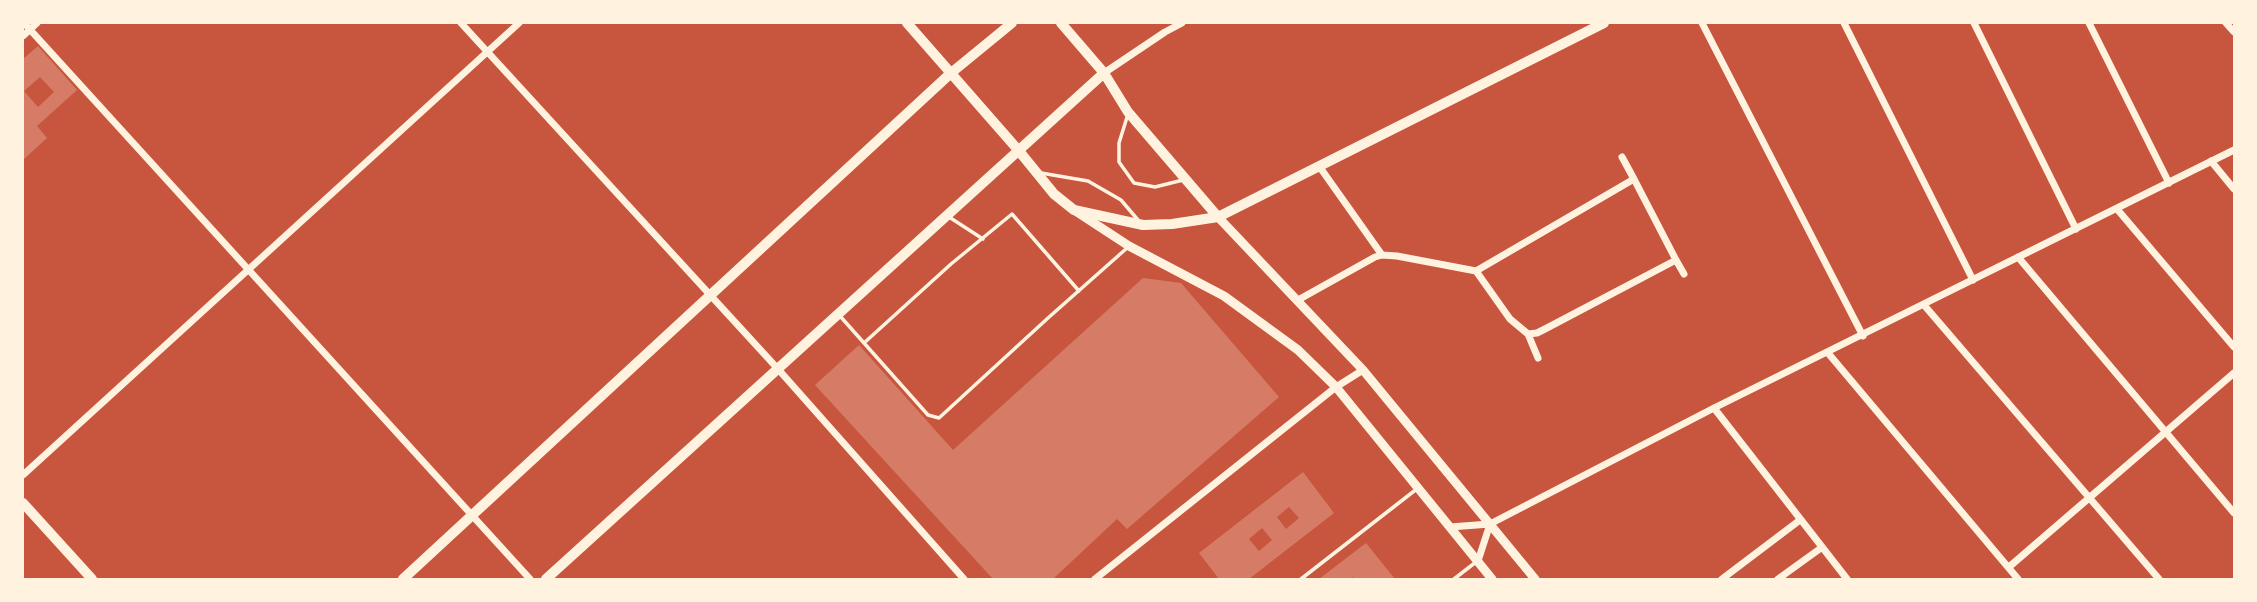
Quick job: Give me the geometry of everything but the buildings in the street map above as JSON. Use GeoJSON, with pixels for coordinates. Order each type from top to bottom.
{"type":"FeatureCollection","features":[{"type":"Feature","properties":{"kind":"main road"},"geometry":{"type":"LineString","coordinates":[[907,23],[1019,150],[1054,194],[1074,210],[1143,225],[1219,217],[1604,23]]}},
{"type":"Feature","properties":{"kind":"main road"},"geometry":{"type":"LineString","coordinates":[[403,579],[951,72],[1012,23]]}},
{"type":"Feature","properties":{"kind":"main road"},"geometry":{"type":"LineString","coordinates":[[1061,23],[1104,73],[1128,112],[1219,217]]}},
{"type":"Feature","properties":{"kind":"main road"},"geometry":{"type":"LineString","coordinates":[[546,579],[1104,73]]}},
{"type":"Feature","properties":{"kind":"main road"},"geometry":{"type":"LineString","coordinates":[[23,503],[92,579]]}},
{"type":"Feature","properties":{"kind":"street"},"geometry":{"type":"LineString","coordinates":[[27,26],[37,23]]}},
{"type":"Feature","properties":{"kind":"street"},"geometry":{"type":"LineString","coordinates":[[461,23],[778,369],[964,579]]}},
{"type":"Feature","properties":{"kind":"street"},"geometry":{"type":"LineString","coordinates":[[23,475],[519,23]]}},
{"type":"Feature","properties":{"kind":"street"},"geometry":{"type":"LineString","coordinates":[[1104,73],[1182,23]]}},
{"type":"Feature","properties":{"kind":"street"},"geometry":{"type":"LineString","coordinates":[[1702,23],[1863,336]]}},
{"type":"Feature","properties":{"kind":"street"},"geometry":{"type":"LineString","coordinates":[[1843,23],[1973,280]]}},
{"type":"Feature","properties":{"kind":"street"},"geometry":{"type":"LineString","coordinates":[[1974,23],[2076,229]]}},
{"type":"Feature","properties":{"kind":"street"},"geometry":{"type":"LineString","coordinates":[[2089,23],[2169,183]]}},
{"type":"Feature","properties":{"kind":"street"},"geometry":{"type":"LineString","coordinates":[[2226,23],[2234,32]]}},
{"type":"Feature","properties":{"kind":"street"},"geometry":{"type":"LineString","coordinates":[[23,36],[27,26]]}},
{"type":"Feature","properties":{"kind":"street"},"geometry":{"type":"LineString","coordinates":[[27,26],[530,579]]}},
{"type":"Feature","properties":{"kind":"street"},"geometry":{"type":"LineString","coordinates":[[1450,527],[1490,524],[1714,408],[2234,150]]}},
{"type":"Feature","properties":{"kind":"street"},"geometry":{"type":"LineString","coordinates":[[1622,157],[1684,274]]}},
{"type":"Feature","properties":{"kind":"street"},"geometry":{"type":"LineString","coordinates":[[2211,162],[2234,189]]}},
{"type":"Feature","properties":{"kind":"street"},"geometry":{"type":"LineString","coordinates":[[1319,166],[1382,256]]}},
{"type":"Feature","properties":{"kind":"street"},"geometry":{"type":"LineString","coordinates":[[1298,300],[1375,257],[1397,256],[1476,271],[1634,179]]}},
{"type":"Feature","properties":{"kind":"street"},"geometry":{"type":"LineString","coordinates":[[2117,209],[2234,347]]}},
{"type":"Feature","properties":{"kind":"street"},"geometry":{"type":"LineString","coordinates":[[1074,210],[1129,246],[1224,296],[1298,350],[1336,387],[1492,579]]}},
{"type":"Feature","properties":{"kind":"street"},"geometry":{"type":"LineString","coordinates":[[1219,217],[1363,370],[1535,579]]}},
{"type":"Feature","properties":{"kind":"street"},"geometry":{"type":"LineString","coordinates":[[2018,257],[2234,513]]}},
{"type":"Feature","properties":{"kind":"street"},"geometry":{"type":"LineString","coordinates":[[1528,334],[1545,329],[1676,260]]}},
{"type":"Feature","properties":{"kind":"street"},"geometry":{"type":"LineString","coordinates":[[1476,271],[1510,319],[1528,334],[1538,358]]}},
{"type":"Feature","properties":{"kind":"street"},"geometry":{"type":"LineString","coordinates":[[1924,304],[2159,579]]}},
{"type":"Feature","properties":{"kind":"street"},"geometry":{"type":"LineString","coordinates":[[1828,353],[2018,579]]}},
{"type":"Feature","properties":{"kind":"street"},"geometry":{"type":"LineString","coordinates":[[1095,579],[1336,387],[1363,370]]}},
{"type":"Feature","properties":{"kind":"street"},"geometry":{"type":"LineString","coordinates":[[2009,567],[2234,373]]}},
{"type":"Feature","properties":{"kind":"street"},"geometry":{"type":"LineString","coordinates":[[1714,408],[1847,579]]}},
{"type":"Feature","properties":{"kind":"street"},"geometry":{"type":"LineString","coordinates":[[1722,579],[1800,520]]}},
{"type":"Feature","properties":{"kind":"street"},"geometry":{"type":"LineString","coordinates":[[1478,561],[1490,524]]}},
{"type":"Feature","properties":{"kind":"street"},"geometry":{"type":"LineString","coordinates":[[1778,579],[1821,548]]}},
{"type":"Feature","properties":{"kind":"lane"},"geometry":{"type":"LineString","coordinates":[[1128,112],[1119,143],[1119,162],[1134,183],[1156,187],[1187,179]]}},
{"type":"Feature","properties":{"kind":"lane"},"geometry":{"type":"LineString","coordinates":[[1036,172],[1088,181],[1121,200],[1143,225]]}},
{"type":"Feature","properties":{"kind":"lane"},"geometry":{"type":"LineString","coordinates":[[864,343],[1012,214],[1079,291]]}},
{"type":"Feature","properties":{"kind":"lane"},"geometry":{"type":"LineString","coordinates":[[947,216],[982,239]]}},
{"type":"Feature","properties":{"kind":"lane"},"geometry":{"type":"LineString","coordinates":[[838,314],[928,415],[939,418],[1129,246]]}},
{"type":"Feature","properties":{"kind":"lane"},"geometry":{"type":"LineString","coordinates":[[1301,579],[1418,488]]}},
{"type":"Feature","properties":{"kind":"lane"},"geometry":{"type":"LineString","coordinates":[[1454,579],[1478,561]]}}]}
